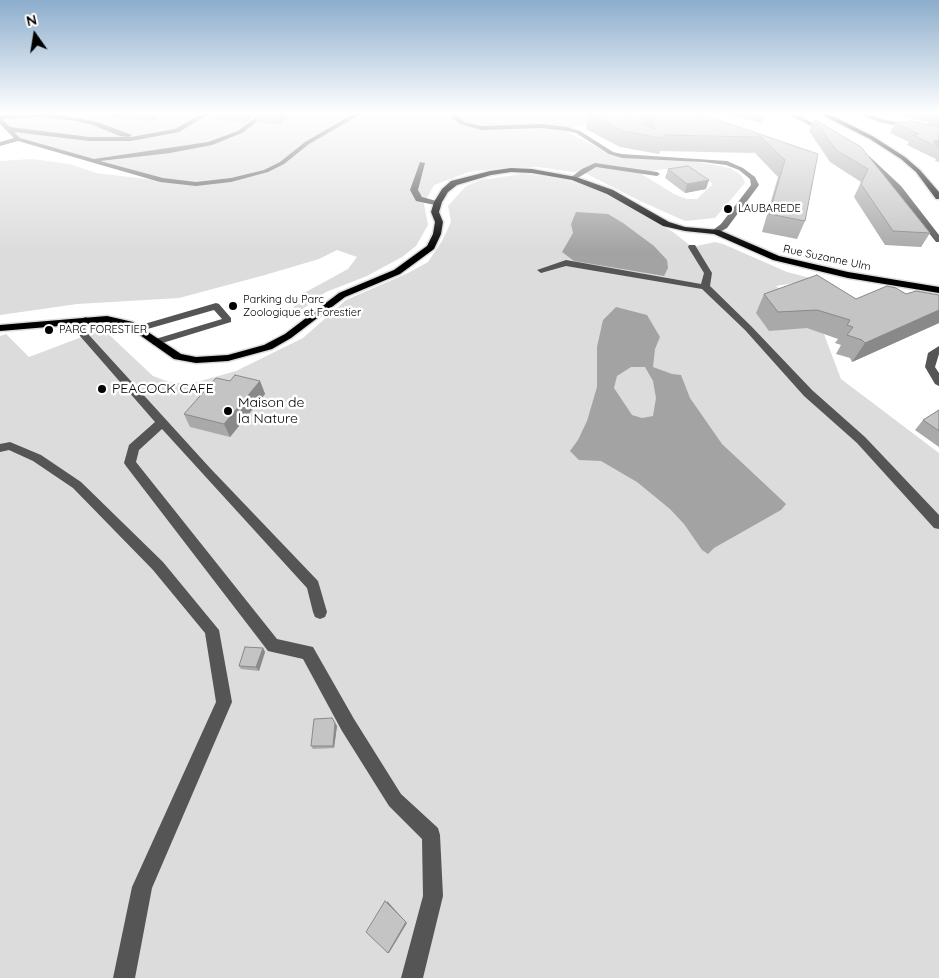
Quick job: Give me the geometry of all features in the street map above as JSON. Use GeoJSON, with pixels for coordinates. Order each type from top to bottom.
{"type":"FeatureCollection","features":[{"type":"Feature","properties":{"kind":"main road"},"geometry":{"type":"LineString","coordinates":[[905,160],[918,171],[939,197]]}},
{"type":"Feature","properties":{"kind":"main road","name":"Rue Suzanne Ulm"},"geometry":{"type":"LineString","coordinates":[[438,204],[445,191],[454,183],[490,173],[512,170],[532,171],[574,178],[610,192],[666,224],[685,229],[716,232],[743,242],[776,258],[809,267],[939,290]]}},
{"type":"Feature","properties":{"kind":"main road"},"geometry":{"type":"LineString","coordinates":[[0,328],[108,319],[130,324],[178,357],[196,360],[228,358],[268,347],[288,336],[342,295],[397,272],[417,259],[431,247],[437,234],[439,222],[435,212],[438,204]]}},
{"type":"Feature","properties":{"kind":"street"},"geometry":{"type":"LineString","coordinates":[[92,160],[181,183],[231,180],[266,171],[285,160]]}},
{"type":"Feature","properties":{"kind":"street"},"geometry":{"type":"LineString","coordinates":[[696,160],[727,163],[741,169],[753,178],[755,185],[724,226],[716,232]]}},
{"type":"Feature","properties":{"kind":"street"},"geometry":{"type":"LineString","coordinates":[[870,160],[898,188],[939,240]]}},
{"type":"Feature","properties":{"kind":"street"},"geometry":{"type":"LineString","coordinates":[[422,163],[414,190],[419,199],[438,204]]}},
{"type":"Feature","properties":{"kind":"street"},"geometry":{"type":"LineString","coordinates":[[574,178],[584,170],[595,165],[657,174]]}},
{"type":"Feature","properties":{"kind":"street"},"geometry":{"type":"LineString","coordinates":[[692,247],[708,273],[705,287]]}},
{"type":"Feature","properties":{"kind":"street"},"geometry":{"type":"LineString","coordinates":[[541,270],[566,263],[705,287],[748,328],[808,393],[860,440],[939,524]]}},
{"type":"Feature","properties":{"kind":"street"},"geometry":{"type":"LineString","coordinates":[[137,329],[216,306],[228,320],[156,342]]}},
{"type":"Feature","properties":{"kind":"street"},"geometry":{"type":"LineString","coordinates":[[86,320],[81,329],[84,336],[314,585],[320,612]]}},
{"type":"Feature","properties":{"kind":"street"},"geometry":{"type":"LineString","coordinates":[[939,349],[932,355],[930,367],[939,382]]}},
{"type":"Feature","properties":{"kind":"street"},"geometry":{"type":"LineString","coordinates":[[162,422],[133,448],[130,464],[273,646],[308,652],[348,725],[395,800],[431,835],[433,896],[412,978]]}},
{"type":"Feature","properties":{"kind":"street"},"geometry":{"type":"LineString","coordinates":[[0,448],[10,446],[37,458],[77,486],[158,566],[212,630],[224,702],[142,887],[124,978]]}},
{"type":"Feature","properties":{"kind":"shaded area"},"geometry":{"type":"Polygon","coordinates":[[[36,160],[70,164],[96,173],[155,180],[87,160],[674,160],[730,168],[742,176],[745,183],[715,218],[685,221],[587,174],[538,167],[511,167],[469,172],[434,185],[424,204],[428,225],[416,246],[402,257],[367,276],[326,292],[290,318],[297,299],[304,293],[348,269],[357,257],[337,250],[319,259],[179,298],[77,304],[0,315],[0,161],[36,160]],[[665,169],[640,173],[674,194],[687,199],[697,199],[713,184],[697,171],[665,169]]]}},
{"type":"Feature","properties":{"kind":"shaded area"},"geometry":{"type":"Polygon","coordinates":[[[522,174],[559,178],[599,191],[673,232],[692,247],[715,242],[723,244],[787,272],[833,284],[839,289],[794,283],[776,286],[819,321],[841,379],[939,453],[939,978],[0,978],[0,336],[6,334],[29,357],[103,329],[153,376],[169,382],[190,384],[236,371],[303,338],[346,300],[408,273],[428,262],[442,241],[451,222],[448,206],[466,186],[481,180],[522,174]]]}},
{"type":"Feature","properties":{"kind":"shaded area"},"geometry":{"type":"Polygon","coordinates":[[[576,212],[608,214],[623,223],[654,246],[667,260],[668,268],[664,276],[574,261],[562,252],[573,233],[571,224],[576,212]]]}},
{"type":"Feature","properties":{"kind":"shaded area"},"geometry":{"type":"Polygon","coordinates":[[[616,307],[647,315],[660,337],[655,349],[653,367],[672,374],[681,375],[690,398],[722,444],[786,504],[781,510],[714,548],[708,554],[702,550],[684,524],[670,509],[637,482],[601,461],[579,460],[570,451],[578,440],[587,421],[597,387],[597,347],[603,320],[616,307]],[[631,367],[617,376],[614,388],[632,415],[642,418],[653,416],[656,398],[653,381],[645,367],[631,367]]]}},
{"type":"Feature","properties":{"kind":"building"},"geometry":{"type":"Polygon","coordinates":[[[785,160],[817,160],[805,221],[769,214],[785,160]]]}},
{"type":"Feature","properties":{"kind":"building"},"geometry":{"type":"Polygon","coordinates":[[[852,160],[871,160],[930,233],[893,231],[861,184],[868,169],[852,160]]]}},
{"type":"Feature","properties":{"kind":"building"},"geometry":{"type":"Polygon","coordinates":[[[688,166],[709,180],[687,184],[668,169],[688,166]]]}},
{"type":"Feature","properties":{"kind":"building"},"geometry":{"type":"Polygon","coordinates":[[[817,275],[856,299],[887,286],[896,288],[906,294],[916,291],[939,295],[939,310],[865,343],[862,340],[847,335],[853,327],[847,325],[850,320],[817,310],[778,312],[764,294],[817,275]]]}},
{"type":"Feature","properties":{"kind":"building"},"geometry":{"type":"Polygon","coordinates":[[[235,375],[260,381],[224,424],[184,414],[216,378],[230,381],[235,375]]]}},
{"type":"Feature","properties":{"kind":"building"},"geometry":{"type":"Polygon","coordinates":[[[939,410],[939,431],[923,420],[939,410]]]}},
{"type":"Feature","properties":{"kind":"building"},"geometry":{"type":"Polygon","coordinates":[[[245,647],[263,648],[256,667],[239,666],[245,647]]]}},
{"type":"Feature","properties":{"kind":"building"},"geometry":{"type":"Polygon","coordinates":[[[332,718],[335,723],[333,746],[311,746],[314,719],[332,718]]]}},
{"type":"Feature","properties":{"kind":"building"},"geometry":{"type":"Polygon","coordinates":[[[385,901],[406,922],[388,953],[366,932],[385,901]]]}},
{"type":"Feature","properties":{"kind":"place","name":"LAUBAREDE"},"geometry":{"type":"Point","coordinates":[728,209]}},
{"type":"Feature","properties":{"kind":"place","name":"Parking du Parc Zoologique et Forestier"},"geometry":{"type":"Point","coordinates":[233,306]}},
{"type":"Feature","properties":{"kind":"place","name":"PARC FORESTIER"},"geometry":{"type":"Point","coordinates":[49,330]}},
{"type":"Feature","properties":{"kind":"place","name":"PEACOCK CAFE"},"geometry":{"type":"Point","coordinates":[102,389]}},
{"type":"Feature","properties":{"kind":"place","name":"Maison de la Nature"},"geometry":{"type":"Point","coordinates":[228,411]}}]}
